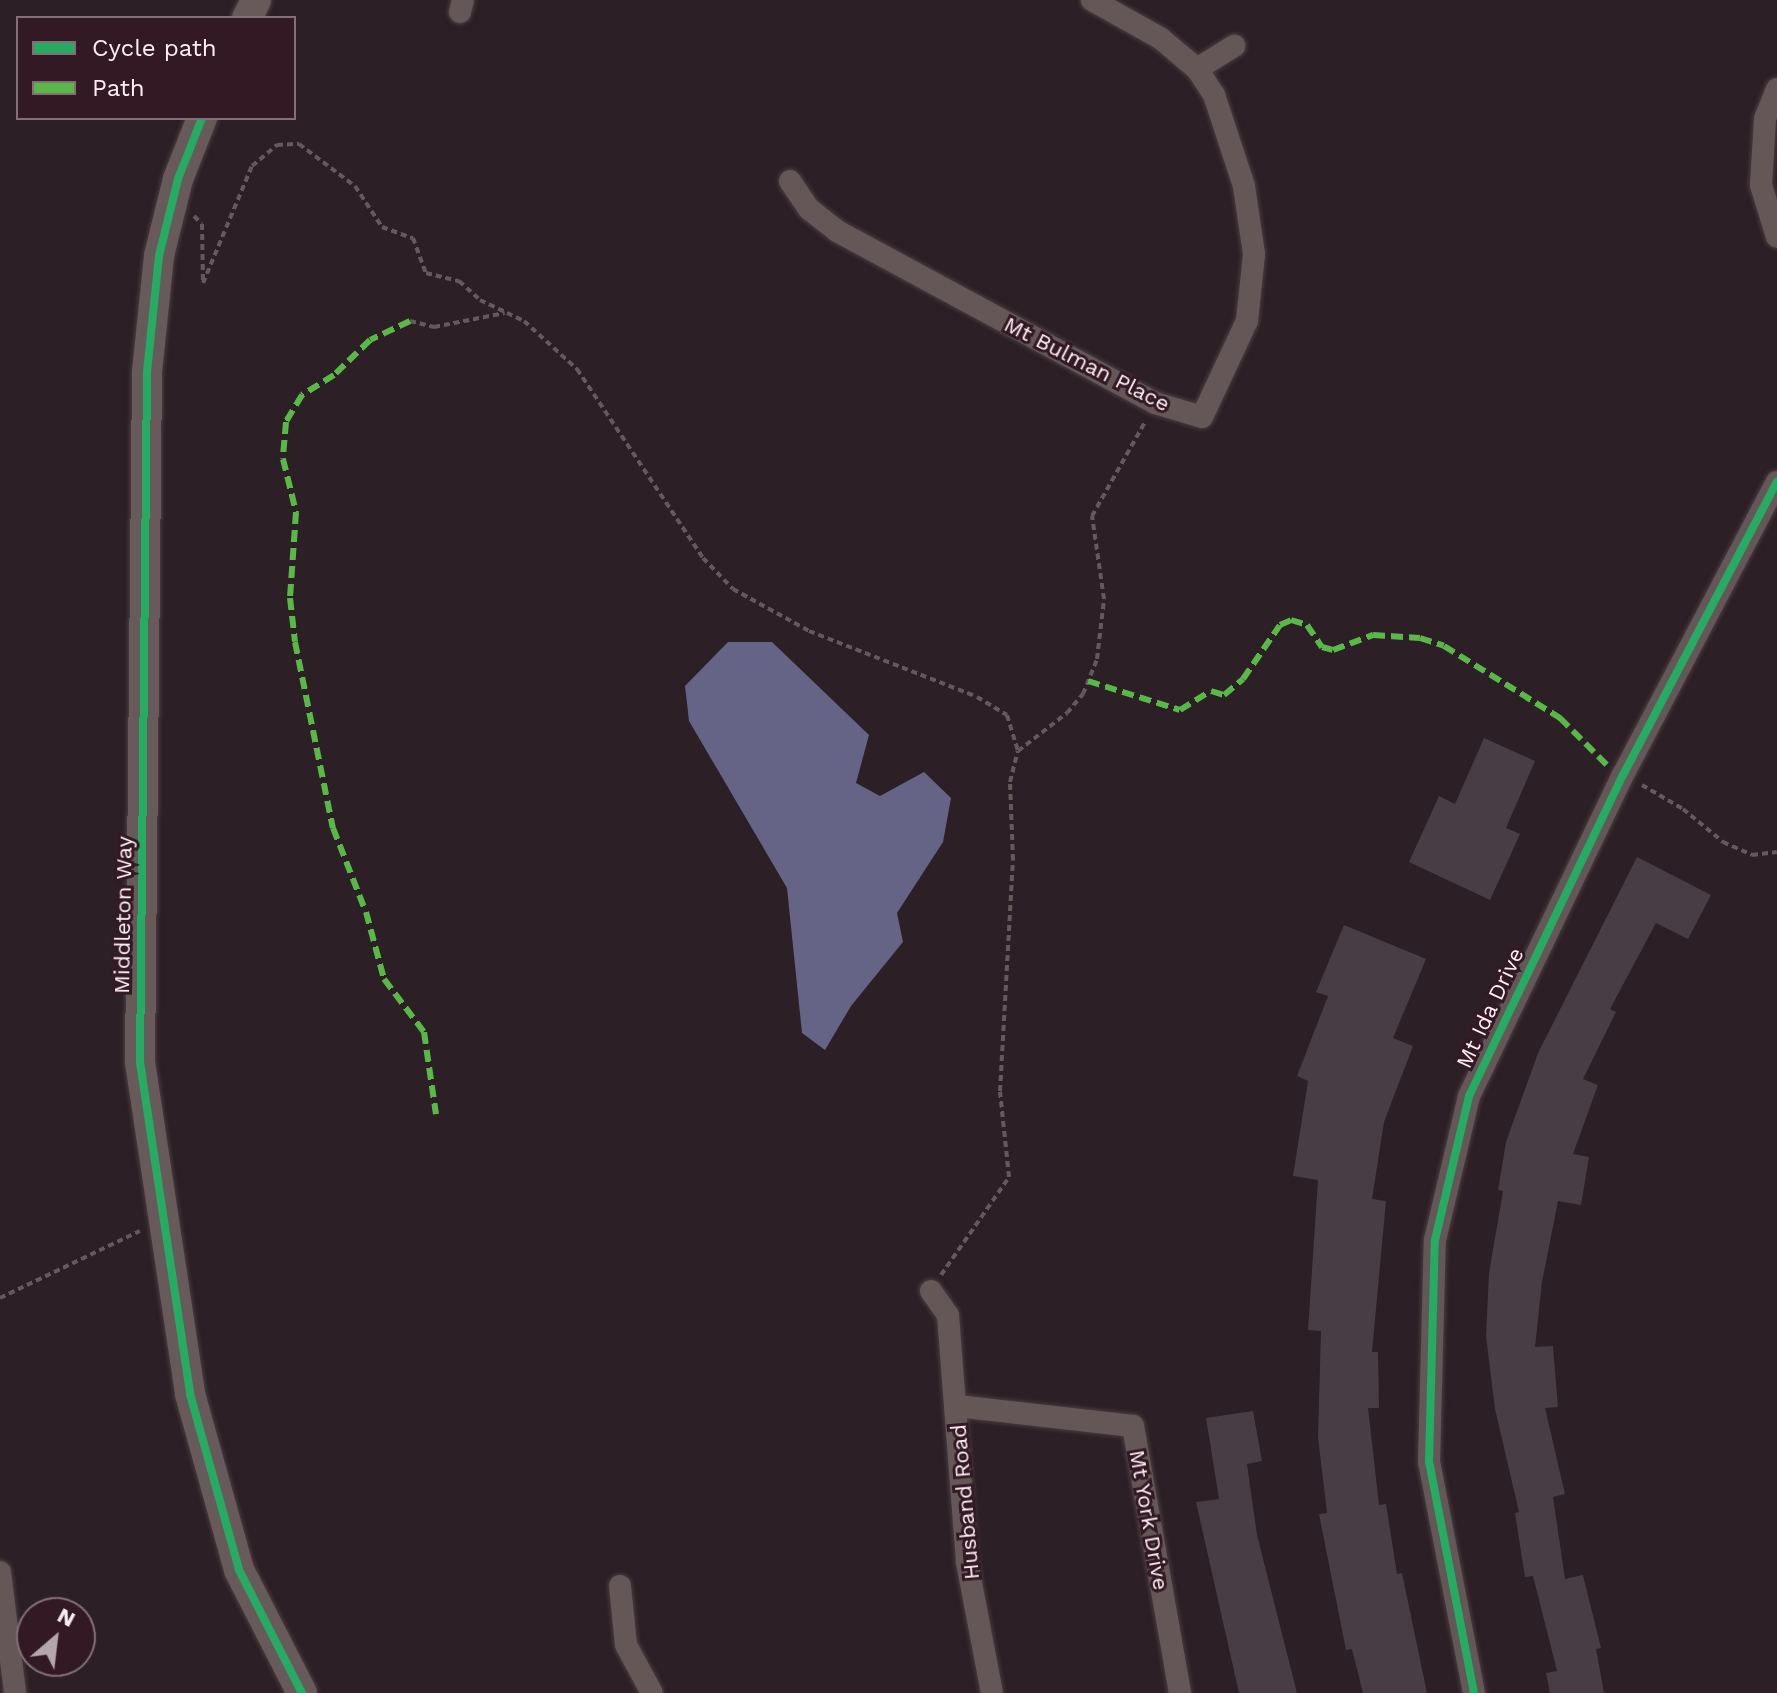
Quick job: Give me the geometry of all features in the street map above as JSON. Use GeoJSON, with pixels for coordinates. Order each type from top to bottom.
{"type":"FeatureCollection","features":[{"type":"Feature","properties":{"kind":"street","name":"Mt Bulman Place"},"geometry":{"type":"LineString","coordinates":[[790,181],[809,209],[837,231],[1155,403],[1202,417],[1247,321],[1254,254],[1244,186],[1214,95],[1197,69],[1160,38],[1092,0]]}},
{"type":"Feature","properties":{"kind":"street"},"geometry":{"type":"LineString","coordinates":[[1197,69],[1234,46]]}},
{"type":"Feature","properties":{"kind":"street"},"geometry":{"type":"LineString","coordinates":[[1777,89],[1765,119],[1761,185],[1777,237]]}},
{"type":"Feature","properties":{"kind":"street","name":"Middleton Way"},"geometry":{"type":"LineString","coordinates":[[201,120],[173,200],[159,256],[147,373],[140,1062],[190,1394],[239,1570],[302,1693]]}},
{"type":"Feature","properties":{"kind":"street","name":"Mt Ida Drive"},"geometry":{"type":"LineString","coordinates":[[1474,1693],[1429,1462],[1435,1240],[1469,1096],[1623,775],[1777,482]]}},
{"type":"Feature","properties":{"kind":"street","name":"Husband Road"},"geometry":{"type":"LineString","coordinates":[[931,1291],[948,1315],[967,1562],[992,1693]]}},
{"type":"Feature","properties":{"kind":"street","name":"Mt York Drive"},"geometry":{"type":"LineString","coordinates":[[957,1406],[1133,1426],[1180,1693]]}},
{"type":"Feature","properties":{"kind":"street"},"geometry":{"type":"LineString","coordinates":[[0,1572],[15,1693]]}},
{"type":"Feature","properties":{"kind":"street"},"geometry":{"type":"LineString","coordinates":[[620,1586],[626,1645],[652,1693]]}},
{"type":"Feature","properties":{"kind":"path"},"geometry":{"type":"LineString","coordinates":[[173,200],[202,224],[203,283],[252,166],[277,145],[299,144],[355,186],[382,227],[413,238],[426,273],[459,281],[480,300],[509,313],[577,369],[703,558],[733,589],[809,631],[966,691],[1007,715],[1018,751],[1010,782],[1013,860],[1000,1091],[1009,1177],[931,1291]]}},
{"type":"Feature","properties":{"kind":"path"},"geometry":{"type":"LineString","coordinates":[[410,321],[434,327],[509,313]]}},
{"type":"Feature","properties":{"kind":"path"},"geometry":{"type":"LineString","coordinates":[[1018,751],[1067,713],[1088,681],[1097,659],[1104,599],[1092,516],[1155,403]]}},
{"type":"Feature","properties":{"kind":"path"},"geometry":{"type":"LineString","coordinates":[[1633,780],[1683,809],[1723,842],[1752,855],[1777,852]]}},
{"type":"Feature","properties":{"kind":"path"},"geometry":{"type":"LineString","coordinates":[[0,1298],[164,1219]]}},
{"type":"Feature","properties":{"kind":"water"},"geometry":{"type":"Polygon","coordinates":[[[728,642],[772,642],[869,735],[856,783],[880,796],[924,772],[951,798],[943,842],[897,913],[903,942],[851,1006],[825,1050],[802,1033],[787,888],[689,721],[685,686],[728,642]]]}},
{"type":"Feature","properties":{"kind":"building"},"geometry":{"type":"Polygon","coordinates":[[[1484,738],[1535,761],[1506,828],[1520,834],[1490,900],[1409,862],[1439,796],[1455,804],[1484,738]]]}},
{"type":"Feature","properties":{"kind":"building"},"geometry":{"type":"Polygon","coordinates":[[[1637,857],[1711,895],[1688,939],[1656,923],[1610,1009],[1616,1012],[1583,1079],[1598,1085],[1573,1154],[1589,1157],[1581,1205],[1558,1201],[1542,1282],[1535,1347],[1553,1346],[1558,1407],[1545,1408],[1565,1494],[1553,1497],[1565,1579],[1583,1575],[1601,1648],[1596,1649],[1604,1693],[1550,1693],[1546,1673],[1557,1671],[1533,1576],[1525,1577],[1515,1513],[1519,1512],[1495,1409],[1486,1336],[1489,1273],[1503,1191],[1498,1190],[1506,1142],[1538,1053],[1637,857]]]}},
{"type":"Feature","properties":{"kind":"building"},"geometry":{"type":"Polygon","coordinates":[[[1344,925],[1426,959],[1393,1038],[1413,1046],[1384,1122],[1372,1199],[1386,1201],[1372,1352],[1378,1352],[1379,1408],[1368,1408],[1379,1505],[1386,1504],[1397,1574],[1402,1573],[1427,1693],[1363,1693],[1352,1649],[1346,1650],[1319,1514],[1327,1513],[1318,1437],[1321,1331],[1308,1330],[1318,1180],[1293,1176],[1308,1081],[1297,1076],[1328,996],[1316,992],[1344,925]]]}},
{"type":"Feature","properties":{"kind":"building"},"geometry":{"type":"Polygon","coordinates":[[[1253,1411],[1262,1461],[1247,1464],[1257,1535],[1297,1693],[1239,1693],[1196,1502],[1219,1499],[1206,1418],[1253,1411]]]}},
{"type":"Feature","properties":{"kind":"marked path"},"geometry":{"type":"LineString","coordinates":[[410,321],[370,340],[334,375],[302,395],[286,422],[283,459],[296,512],[290,598],[295,642],[333,828],[366,912],[384,979],[424,1032],[436,1114]]}},
{"type":"Feature","properties":{"kind":"marked path"},"geometry":{"type":"LineString","coordinates":[[1088,681],[1180,710],[1211,691],[1224,695],[1243,679],[1280,625],[1291,620],[1307,625],[1322,647],[1333,650],[1373,635],[1420,638],[1444,646],[1560,718],[1609,767]]}},
{"type":"Feature","properties":{"kind":"cycle path"},"geometry":{"type":"LineString","coordinates":[[201,120],[178,179],[159,256],[147,373],[140,1062],[190,1394],[239,1570],[302,1693]]}},
{"type":"Feature","properties":{"kind":"cycle path"},"geometry":{"type":"LineString","coordinates":[[1474,1693],[1429,1462],[1435,1240],[1469,1096],[1623,775],[1777,482]]}}]}
